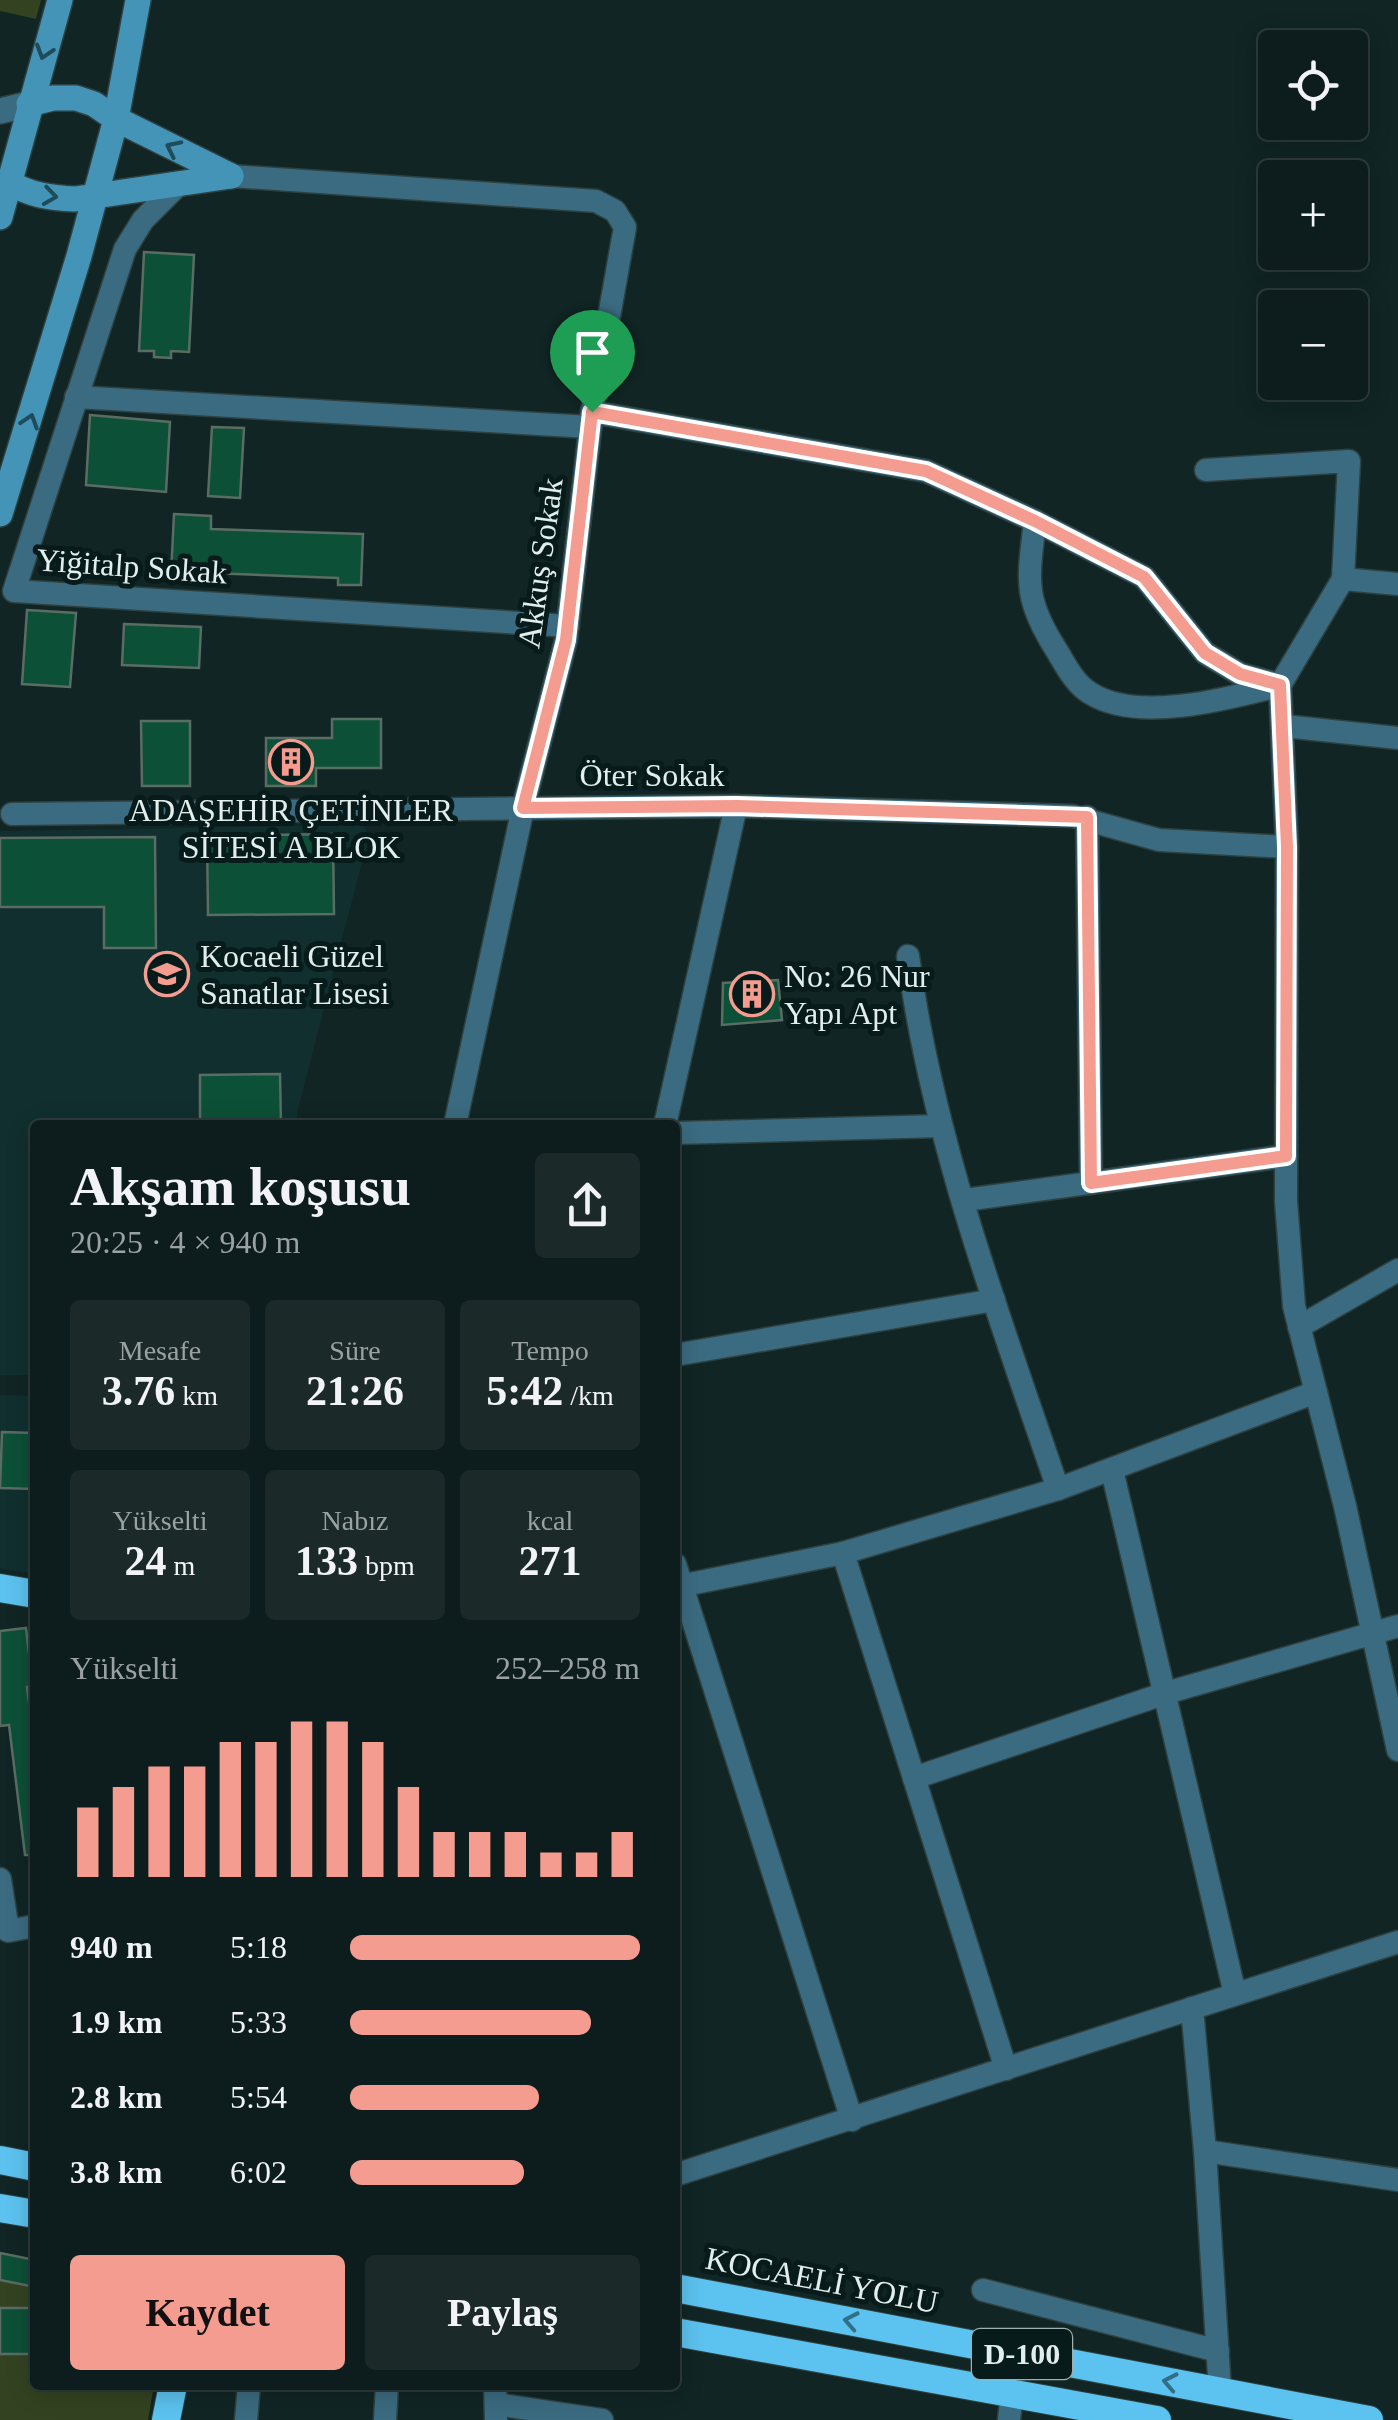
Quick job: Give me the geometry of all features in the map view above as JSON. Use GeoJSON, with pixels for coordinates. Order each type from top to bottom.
{"type":"FeatureCollection","features":[{"type":"Feature","properties":{"kind":"highway"},"geometry":{"type":"LineString","coordinates":[[0,1588],[30,1593]]}},
{"type":"Feature","properties":{"kind":"highway"},"geometry":{"type":"LineString","coordinates":[[0,2160],[30,2166]]}},
{"type":"Feature","properties":{"kind":"highway"},"geometry":{"type":"LineString","coordinates":[[0,2208],[30,2213]]}},
{"type":"Feature","properties":{"kind":"highway","name":"KOCAELİ YOLU"},"geometry":{"type":"LineString","coordinates":[[680,2289],[1369,2420]]}},
{"type":"Feature","properties":{"kind":"highway","name":"D-100"},"geometry":{"type":"LineString","coordinates":[[680,2333],[1011,2406],[1157,2420]]}},
{"type":"Feature","properties":{"kind":"highway"},"geometry":{"type":"LineString","coordinates":[[166,2420],[172,2390]]}},
{"type":"Feature","properties":{"kind":"main road"},"geometry":{"type":"LineString","coordinates":[[0,217],[4,180],[60,0]]}},
{"type":"Feature","properties":{"kind":"main road"},"geometry":{"type":"LineString","coordinates":[[0,514],[96,195],[116,119],[138,0]]}},
{"type":"Feature","properties":{"kind":"main road"},"geometry":{"type":"LineString","coordinates":[[29,104],[53,98],[76,98],[94,104],[116,119],[231,176]]}},
{"type":"Feature","properties":{"kind":"main road"},"geometry":{"type":"LineString","coordinates":[[4,180],[23,191],[50,198],[231,176]]}},
{"type":"Feature","properties":{"kind":"street"},"geometry":{"type":"LineString","coordinates":[[0,110],[29,104]]}},
{"type":"Feature","properties":{"kind":"street","name":"Akkuş Sokak"},"geometry":{"type":"LineString","coordinates":[[231,176],[596,201],[615,211],[625,227],[591,420],[568,626],[523,808],[456,1120]]}},
{"type":"Feature","properties":{"kind":"street","name":"Yiğitalp Sokak"},"geometry":{"type":"LineString","coordinates":[[178,185],[143,220],[126,249],[7,594],[568,626]]}},
{"type":"Feature","properties":{"kind":"street"},"geometry":{"type":"LineString","coordinates":[[76,398],[591,420],[926,471],[1144,577],[1205,653],[1223,666],[1280,685]]}},
{"type":"Feature","properties":{"kind":"street"},"geometry":{"type":"LineString","coordinates":[[1206,470],[1350,461],[1343,579],[1280,685],[1287,847],[1286,1156],[1290,1265],[1299,1327],[1374,1632],[1398,1750]]}},
{"type":"Feature","properties":{"kind":"street"},"geometry":{"type":"LineString","coordinates":[[1035,521],[1029,592],[1038,621],[1086,691],[1113,702],[1153,707],[1230,698],[1280,685]]}},
{"type":"Feature","properties":{"kind":"street"},"geometry":{"type":"LineString","coordinates":[[1343,579],[1398,584]]}},
{"type":"Feature","properties":{"kind":"street"},"geometry":{"type":"LineString","coordinates":[[1284,726],[1398,738]]}},
{"type":"Feature","properties":{"kind":"street"},"geometry":{"type":"LineString","coordinates":[[666,1120],[736,806]]}},
{"type":"Feature","properties":{"kind":"street","name":"Öter Sokak"},"geometry":{"type":"LineString","coordinates":[[12,814],[736,806],[1087,817],[1149,838],[1287,847]]}},
{"type":"Feature","properties":{"kind":"street"},"geometry":{"type":"LineString","coordinates":[[1087,817],[1091,1183]]}},
{"type":"Feature","properties":{"kind":"street"},"geometry":{"type":"LineString","coordinates":[[908,956],[921,1042],[941,1126],[1058,1489]]}},
{"type":"Feature","properties":{"kind":"street"},"geometry":{"type":"LineString","coordinates":[[680,1133],[941,1126]]}},
{"type":"Feature","properties":{"kind":"street"},"geometry":{"type":"LineString","coordinates":[[965,1200],[1286,1156]]}},
{"type":"Feature","properties":{"kind":"street"},"geometry":{"type":"LineString","coordinates":[[1299,1327],[1398,1270]]}},
{"type":"Feature","properties":{"kind":"street"},"geometry":{"type":"LineString","coordinates":[[680,1354],[994,1300]]}},
{"type":"Feature","properties":{"kind":"street"},"geometry":{"type":"LineString","coordinates":[[680,1579],[843,1552],[1058,1489],[1316,1392]]}},
{"type":"Feature","properties":{"kind":"street"},"geometry":{"type":"LineString","coordinates":[[1112,1470],[1235,1994]]}},
{"type":"Feature","properties":{"kind":"street"},"geometry":{"type":"LineString","coordinates":[[843,1552],[1006,2069]]}},
{"type":"Feature","properties":{"kind":"street"},"geometry":{"type":"LineString","coordinates":[[680,1588],[852,2120]]}},
{"type":"Feature","properties":{"kind":"street"},"geometry":{"type":"LineString","coordinates":[[914,1778],[1166,1693],[1398,1626]]}},
{"type":"Feature","properties":{"kind":"street"},"geometry":{"type":"LineString","coordinates":[[0,1880],[8,1931],[30,1927]]}},
{"type":"Feature","properties":{"kind":"street"},"geometry":{"type":"LineString","coordinates":[[680,2173],[1398,1942]]}},
{"type":"Feature","properties":{"kind":"street"},"geometry":{"type":"LineString","coordinates":[[1192,2008],[1220,2391]]}},
{"type":"Feature","properties":{"kind":"street"},"geometry":{"type":"LineString","coordinates":[[1205,2151],[1398,2180]]}},
{"type":"Feature","properties":{"kind":"street"},"geometry":{"type":"LineString","coordinates":[[983,2290],[1218,2351]]}},
{"type":"Feature","properties":{"kind":"street"},"geometry":{"type":"LineString","coordinates":[[246,2420],[249,2390]]}},
{"type":"Feature","properties":{"kind":"street"},"geometry":{"type":"LineString","coordinates":[[385,2420],[387,2390]]}},
{"type":"Feature","properties":{"kind":"street"},"geometry":{"type":"LineString","coordinates":[[496,2403],[602,2420]]}},
{"type":"Feature","properties":{"kind":"shaded area","name":"Kocaeli Güzel Sanatlar Lisesi"},"geometry":{"type":"Polygon","coordinates":[[[363,825],[369,835],[297,1120],[30,1120],[30,1375],[0,1375],[0,831],[363,825]]]}},
{"type":"Feature","properties":{"kind":"shaded area"},"geometry":{"type":"Polygon","coordinates":[[[0,1395],[30,1396],[30,1573],[0,1568],[0,1395]]]}},
{"type":"Feature","properties":{"kind":"green space"},"geometry":{"type":"Polygon","coordinates":[[[0,0],[41,0],[36,19],[0,11],[0,0]]]}},
{"type":"Feature","properties":{"kind":"green space"},"geometry":{"type":"Polygon","coordinates":[[[0,2280],[30,2286],[30,2390],[153,2390],[148,2420],[0,2420],[0,2280]]]}},
{"type":"Feature","properties":{"kind":"building"},"geometry":{"type":"Polygon","coordinates":[[[144,252],[194,255],[189,352],[171,351],[171,358],[154,357],[154,351],[139,351],[144,252]]]}},
{"type":"Feature","properties":{"kind":"building"},"geometry":{"type":"Polygon","coordinates":[[[90,415],[170,422],[166,492],[86,485],[90,415]]]}},
{"type":"Feature","properties":{"kind":"building"},"geometry":{"type":"Polygon","coordinates":[[[212,427],[244,428],[240,498],[208,496],[212,427]]]}},
{"type":"Feature","properties":{"kind":"building"},"geometry":{"type":"Polygon","coordinates":[[[174,514],[211,516],[211,529],[363,534],[361,585],[338,585],[338,578],[171,575],[174,514]]]}},
{"type":"Feature","properties":{"kind":"building"},"geometry":{"type":"Polygon","coordinates":[[[27,610],[76,613],[70,687],[22,684],[27,610]]]}},
{"type":"Feature","properties":{"kind":"building"},"geometry":{"type":"Polygon","coordinates":[[[124,624],[201,627],[199,668],[122,665],[124,624]]]}},
{"type":"Feature","properties":{"kind":"building"},"geometry":{"type":"Polygon","coordinates":[[[332,719],[381,719],[381,768],[316,768],[316,786],[266,786],[266,738],[332,738],[332,719]]]}},
{"type":"Feature","properties":{"kind":"building"},"geometry":{"type":"Polygon","coordinates":[[[141,721],[190,721],[190,786],[142,786],[141,721]]]}},
{"type":"Feature","properties":{"kind":"building"},"geometry":{"type":"Polygon","coordinates":[[[333,834],[334,914],[208,915],[207,836],[333,834]]]}},
{"type":"Feature","properties":{"kind":"building"},"geometry":{"type":"Polygon","coordinates":[[[155,837],[156,948],[104,948],[104,907],[0,907],[0,838],[155,837]]]}},
{"type":"Feature","properties":{"kind":"building","name":"No: 26 Nur Yapı Apt"},"geometry":{"type":"Polygon","coordinates":[[[778,980],[782,1020],[722,1025],[723,983],[778,980]]]}},
{"type":"Feature","properties":{"kind":"building"},"geometry":{"type":"Polygon","coordinates":[[[280,1074],[281,1120],[200,1120],[200,1075],[280,1074]]]}},
{"type":"Feature","properties":{"kind":"building"},"geometry":{"type":"Polygon","coordinates":[[[2,1432],[30,1433],[30,1489],[0,1488],[2,1432]]]}},
{"type":"Feature","properties":{"kind":"building"},"geometry":{"type":"Polygon","coordinates":[[[26,1628],[30,1662],[30,1855],[25,1855],[9,1725],[0,1726],[0,1631],[26,1628]]]}},
{"type":"Feature","properties":{"kind":"building"},"geometry":{"type":"Polygon","coordinates":[[[0,2253],[30,2259],[30,2286],[0,2280],[0,2253]]]}},
{"type":"Feature","properties":{"kind":"building"},"geometry":{"type":"Polygon","coordinates":[[[0,2308],[30,2308],[30,2354],[0,2354],[0,2308]]]}},
{"type":"Feature","properties":{"kind":"place","name":"ADAŞEHİR ÇETİNLER SİTESİ A BLOK"},"geometry":{"type":"Point","coordinates":[291,762]}},
{"type":"Feature","properties":{"kind":"place","name":"Kocaeli Güzel Sanatlar Lisesi"},"geometry":{"type":"Point","coordinates":[167,974]}},
{"type":"Feature","properties":{"kind":"place","name":"No: 26 Nur Yapı Apt"},"geometry":{"type":"Point","coordinates":[752,994]}},
{"type":"Feature","properties":{"kind":"route"},"geometry":{"type":"LineString","coordinates":[[592,412],[926,471],[1144,577],[1205,653],[1240,674],[1280,685],[1287,847],[1286,1156],[1091,1183],[1087,817],[736,806],[523,808],[566,640],[592,412]]}}]}
